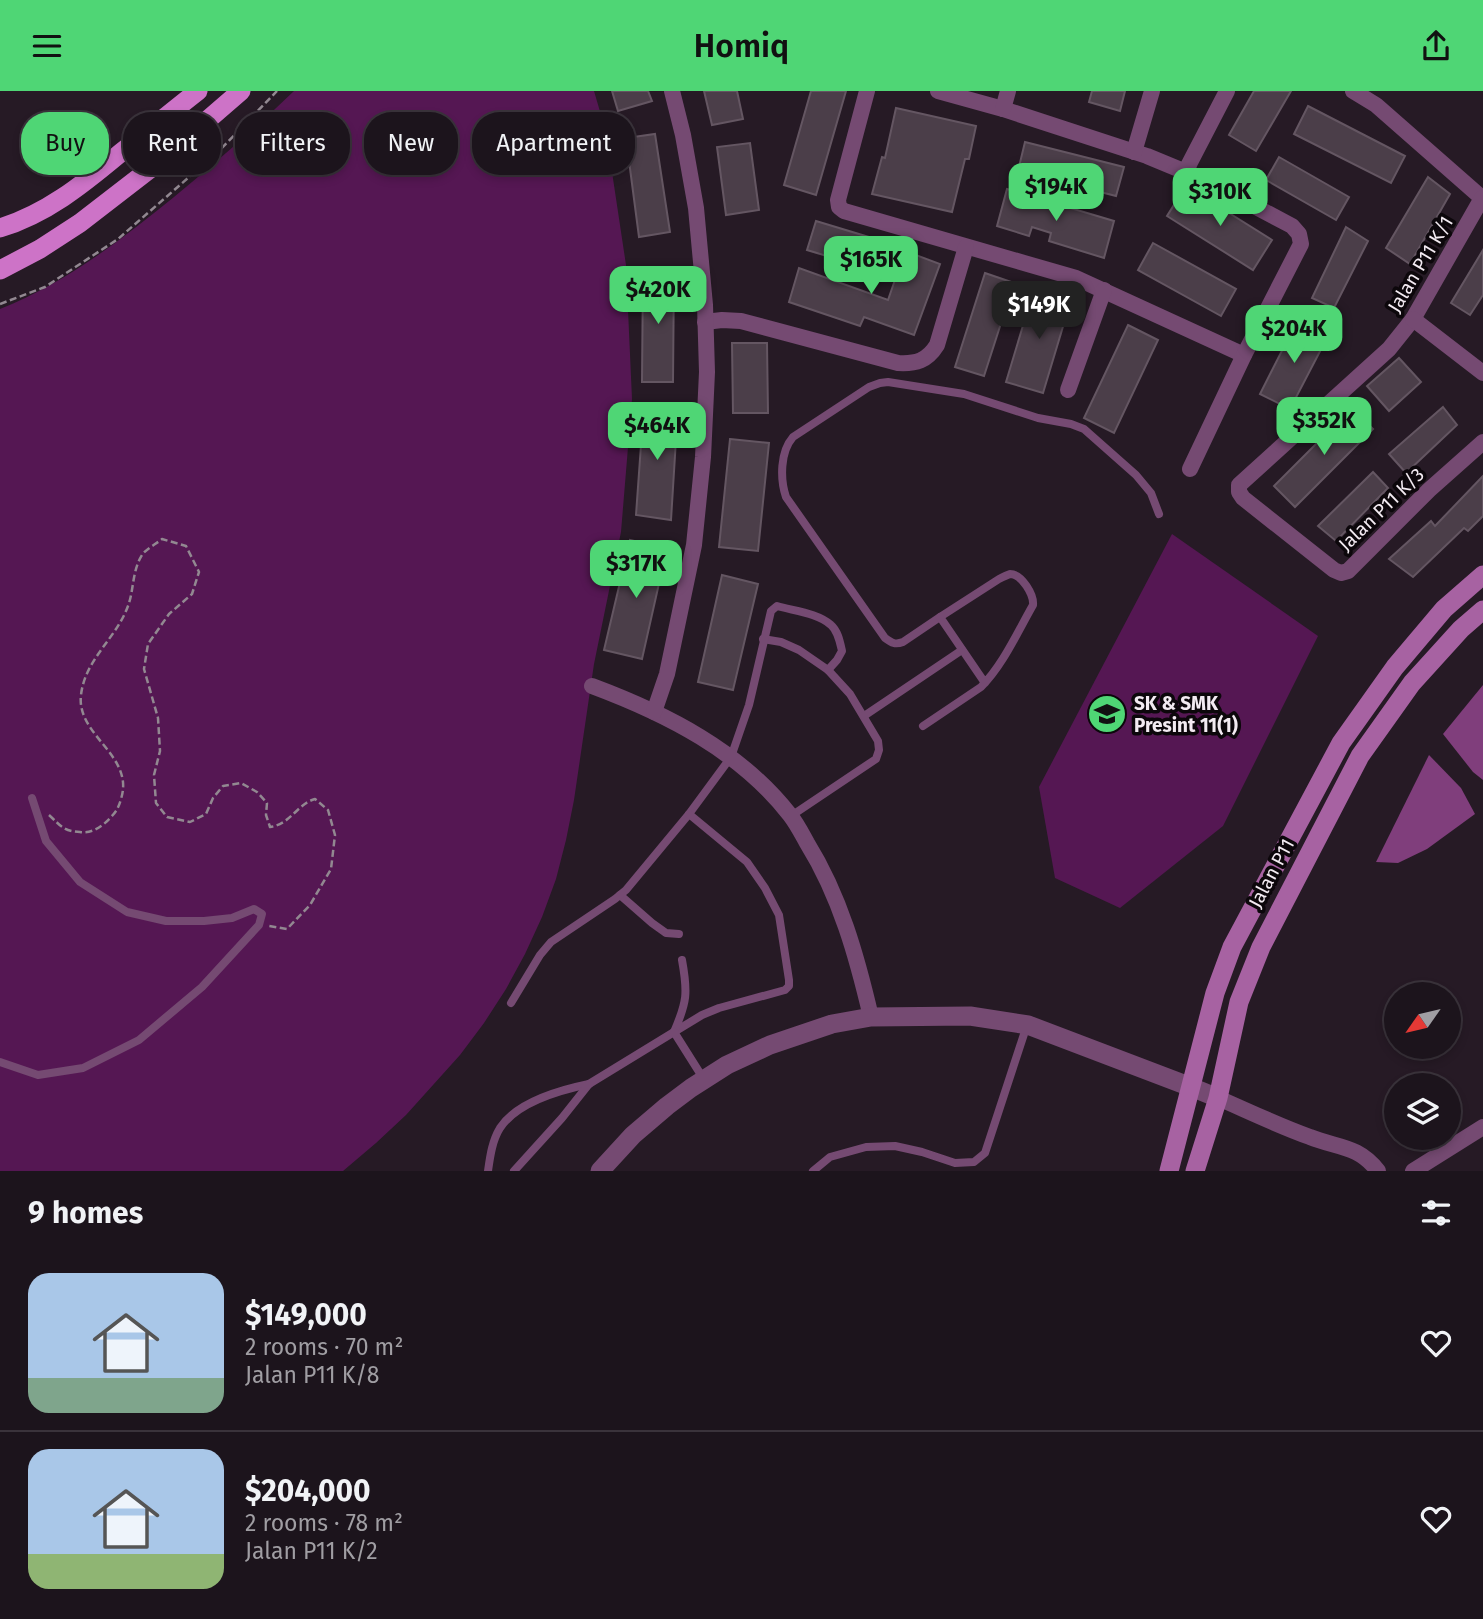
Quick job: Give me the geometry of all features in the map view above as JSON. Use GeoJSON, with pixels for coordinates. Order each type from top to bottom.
{"type":"FeatureCollection","features":[{"type":"Feature","properties":{"kind":"main road"},"geometry":{"type":"LineString","coordinates":[[0,228],[28,218],[56,203],[198,91]]}},
{"type":"Feature","properties":{"kind":"main road"},"geometry":{"type":"LineString","coordinates":[[0,270],[40,249],[80,223],[159,162],[241,91]]}},
{"type":"Feature","properties":{"kind":"main road","name":"Jalan P11"},"geometry":{"type":"LineString","coordinates":[[1169,1171],[1215,993],[1232,947],[1341,743],[1395,667],[1444,609],[1483,575]]}},
{"type":"Feature","properties":{"kind":"main road","name":"Jalan P11"},"geometry":{"type":"LineString","coordinates":[[1195,1171],[1217,1098],[1239,1002],[1261,947],[1360,755],[1412,683],[1461,629],[1483,610]]}},
{"type":"Feature","properties":{"kind":"street"},"geometry":{"type":"LineString","coordinates":[[654,712],[667,674],[694,545],[703,457],[707,372],[696,208],[672,91]]}},
{"type":"Feature","properties":{"kind":"street"},"geometry":{"type":"LineString","coordinates":[[867,91],[838,200],[839,207],[844,211],[1076,278],[1244,355]]}},
{"type":"Feature","properties":{"kind":"street"},"geometry":{"type":"LineString","coordinates":[[938,91],[1003,109],[1134,152],[1185,172],[1292,226],[1299,234],[1301,244],[1190,469]]}},
{"type":"Feature","properties":{"kind":"street"},"geometry":{"type":"LineString","coordinates":[[1003,109],[1008,91]]}},
{"type":"Feature","properties":{"kind":"street"},"geometry":{"type":"LineString","coordinates":[[1134,152],[1152,91]]}},
{"type":"Feature","properties":{"kind":"street"},"geometry":{"type":"LineString","coordinates":[[1185,172],[1227,91]]}},
{"type":"Feature","properties":{"kind":"street"},"geometry":{"type":"LineString","coordinates":[[1353,91],[1376,105],[1483,198]]}},
{"type":"Feature","properties":{"kind":"street","name":"Jalan P11 K/1"},"geometry":{"type":"LineString","coordinates":[[1239,492],[1239,485],[1389,349],[1413,319],[1483,198]]}},
{"type":"Feature","properties":{"kind":"street"},"geometry":{"type":"LineString","coordinates":[[705,321],[741,321],[898,363],[923,361],[932,354],[937,345],[967,247]]}},
{"type":"Feature","properties":{"kind":"street"},"geometry":{"type":"LineString","coordinates":[[1068,390],[1104,290]]}},
{"type":"Feature","properties":{"kind":"street"},"geometry":{"type":"LineString","coordinates":[[1413,319],[1483,373]]}},
{"type":"Feature","properties":{"kind":"street","name":"Jalan P11 K/3"},"geometry":{"type":"LineString","coordinates":[[1239,492],[1253,506],[1341,573],[1348,571],[1429,490],[1483,442]]}},
{"type":"Feature","properties":{"kind":"street"},"geometry":{"type":"LineString","coordinates":[[592,687],[654,712],[702,737],[731,757],[791,816],[814,853],[836,899],[859,965],[871,1017]]}},
{"type":"Feature","properties":{"kind":"street"},"geometry":{"type":"LineString","coordinates":[[600,1171],[633,1135],[667,1106],[727,1065],[770,1045],[832,1024],[871,1017],[970,1016],[1028,1025],[1191,1087],[1313,1139],[1345,1147],[1368,1160],[1378,1171]]}},
{"type":"Feature","properties":{"kind":"street"},"geometry":{"type":"LineString","coordinates":[[1413,1171],[1483,1127]]}},
{"type":"Feature","properties":{"kind":"lane"},"geometry":{"type":"LineString","coordinates":[[923,726],[985,683],[1033,605],[1031,592],[1018,576],[1007,575],[903,642],[891,643],[786,497],[782,479],[784,451],[793,437],[869,387],[880,383],[964,394],[1038,418],[1084,429],[1136,475],[1151,493],[1159,514]]}},
{"type":"Feature","properties":{"kind":"lane"},"geometry":{"type":"LineString","coordinates":[[511,1003],[551,942],[620,895],[689,814],[731,757],[749,705],[763,639],[774,608],[814,615],[832,625],[842,651],[828,670]]}},
{"type":"Feature","properties":{"kind":"lane"},"geometry":{"type":"LineString","coordinates":[[940,617],[985,683]]}},
{"type":"Feature","properties":{"kind":"lane"},"geometry":{"type":"LineString","coordinates":[[763,639],[781,642],[799,650],[828,670],[850,694],[878,741],[876,759],[791,816]]}},
{"type":"Feature","properties":{"kind":"lane"},"geometry":{"type":"LineString","coordinates":[[863,716],[962,650]]}},
{"type":"Feature","properties":{"kind":"lane"},"geometry":{"type":"LineString","coordinates":[[0,1062],[38,1075],[83,1068],[139,1039],[202,987],[259,925],[262,913],[254,909],[232,918],[166,921],[128,912],[80,881],[46,841],[32,798]]}},
{"type":"Feature","properties":{"kind":"lane"},"geometry":{"type":"LineString","coordinates":[[488,1171],[493,1145],[501,1127],[524,1106],[566,1089],[589,1084],[702,1015],[785,990],[789,986],[779,915],[765,888],[747,862],[689,814]]}},
{"type":"Feature","properties":{"kind":"lane"},"geometry":{"type":"LineString","coordinates":[[620,895],[666,933],[679,933]]}},
{"type":"Feature","properties":{"kind":"lane"},"geometry":{"type":"LineString","coordinates":[[674,1032],[684,1008],[687,985],[682,960]]}},
{"type":"Feature","properties":{"kind":"lane"},"geometry":{"type":"LineString","coordinates":[[813,1171],[830,1157],[866,1147],[895,1146],[955,1163],[974,1162],[985,1153],[1028,1025]]}},
{"type":"Feature","properties":{"kind":"lane"},"geometry":{"type":"LineString","coordinates":[[674,1032],[704,1079]]}},
{"type":"Feature","properties":{"kind":"lane"},"geometry":{"type":"LineString","coordinates":[[514,1171],[589,1084]]}},
{"type":"Feature","properties":{"kind":"path"},"geometry":{"type":"LineString","coordinates":[[0,304],[45,286],[118,239],[219,151],[277,91]]}},
{"type":"Feature","properties":{"kind":"path"},"geometry":{"type":"LineString","coordinates":[[32,798],[66,831],[88,833],[104,824],[118,809],[125,786],[118,763],[85,722],[80,697],[86,674],[113,634],[128,605],[132,581],[142,555],[163,539],[186,546],[199,572],[192,594],[169,614],[148,644],[144,669],[158,718],[160,751],[155,775],[156,803],[167,817],[190,822],[206,814],[223,786],[241,783],[257,792],[267,803],[266,815],[270,827],[277,826],[291,817],[305,802],[315,799],[328,810],[335,835],[331,869],[310,905],[287,929],[259,925]]}},
{"type":"Feature","properties":{"kind":"shaded area"},"geometry":{"type":"Polygon","coordinates":[[[294,91],[594,91],[600,112],[472,112],[472,175],[612,175],[626,265],[632,399],[621,532],[594,664],[566,840],[542,917],[506,989],[484,1023],[460,1055],[406,1115],[343,1171],[0,1171],[0,309],[69,274],[112,245],[200,175],[221,175],[221,157],[235,145],[235,175],[350,175],[350,112],[271,112],[294,91]]]}},
{"type":"Feature","properties":{"kind":"shaded area"},"geometry":{"type":"Polygon","coordinates":[[[1172,534],[1318,636],[1223,826],[1120,908],[1055,878],[1039,787],[1172,534]]]}},
{"type":"Feature","properties":{"kind":"shaded area"},"geometry":{"type":"Polygon","coordinates":[[[1483,685],[1483,780],[1473,772],[1443,734],[1483,685]]]}},
{"type":"Feature","properties":{"kind":"shaded area"},"geometry":{"type":"Polygon","coordinates":[[[1429,755],[1461,788],[1475,814],[1427,849],[1398,863],[1376,862],[1429,755]]]}},
{"type":"Feature","properties":{"kind":"building"},"geometry":{"type":"Polygon","coordinates":[[[612,91],[648,91],[652,101],[618,111],[612,91]]]}},
{"type":"Feature","properties":{"kind":"building"},"geometry":{"type":"Polygon","coordinates":[[[704,91],[737,91],[743,119],[712,125],[704,91]]]}},
{"type":"Feature","properties":{"kind":"building"},"geometry":{"type":"Polygon","coordinates":[[[811,91],[846,91],[816,195],[784,185],[811,91]]]}},
{"type":"Feature","properties":{"kind":"building"},"geometry":{"type":"Polygon","coordinates":[[[1092,91],[1125,91],[1120,111],[1089,102],[1092,91]]]}},
{"type":"Feature","properties":{"kind":"building"},"geometry":{"type":"Polygon","coordinates":[[[1254,91],[1291,91],[1256,151],[1229,135],[1254,91]]]}},
{"type":"Feature","properties":{"kind":"building"},"geometry":{"type":"Polygon","coordinates":[[[1308,106],[1405,156],[1391,183],[1294,134],[1308,106]]]}},
{"type":"Feature","properties":{"kind":"building"},"geometry":{"type":"Polygon","coordinates":[[[896,108],[976,126],[969,159],[965,159],[952,212],[872,194],[882,157],[885,158],[896,108]]]}},
{"type":"Feature","properties":{"kind":"building"},"geometry":{"type":"Polygon","coordinates":[[[655,134],[670,232],[639,237],[631,175],[635,175],[635,137],[655,134]]]}},
{"type":"Feature","properties":{"kind":"building"},"geometry":{"type":"Polygon","coordinates":[[[1025,142],[1124,167],[1116,196],[1018,171],[1025,142]]]}},
{"type":"Feature","properties":{"kind":"building"},"geometry":{"type":"Polygon","coordinates":[[[750,143],[759,210],[726,215],[717,147],[750,143]]]}},
{"type":"Feature","properties":{"kind":"building"},"geometry":{"type":"Polygon","coordinates":[[[1279,157],[1349,197],[1336,220],[1266,180],[1279,157]]]}},
{"type":"Feature","properties":{"kind":"building"},"geometry":{"type":"Polygon","coordinates":[[[1428,177],[1450,194],[1410,264],[1386,248],[1428,177]]]}},
{"type":"Feature","properties":{"kind":"building"},"geometry":{"type":"Polygon","coordinates":[[[1186,186],[1272,240],[1253,270],[1167,216],[1186,186]]]}},
{"type":"Feature","properties":{"kind":"building"},"geometry":{"type":"Polygon","coordinates":[[[1007,189],[1114,221],[1104,258],[1049,241],[1051,233],[1032,227],[1029,236],[997,226],[1007,189]]]}},
{"type":"Feature","properties":{"kind":"building"},"geometry":{"type":"Polygon","coordinates":[[[816,221],[882,241],[873,270],[807,250],[816,221]]]}},
{"type":"Feature","properties":{"kind":"building"},"geometry":{"type":"Polygon","coordinates":[[[1346,227],[1368,241],[1334,308],[1312,298],[1346,227]]]}},
{"type":"Feature","properties":{"kind":"building"},"geometry":{"type":"Polygon","coordinates":[[[1153,243],[1236,289],[1221,316],[1138,270],[1153,243]]]}},
{"type":"Feature","properties":{"kind":"building"},"geometry":{"type":"Polygon","coordinates":[[[1483,250],[1483,295],[1470,315],[1451,303],[1483,250]]]}},
{"type":"Feature","properties":{"kind":"building"},"geometry":{"type":"Polygon","coordinates":[[[905,251],[940,264],[914,335],[864,317],[860,326],[789,302],[799,268],[888,300],[905,251]]]}},
{"type":"Feature","properties":{"kind":"building"},"geometry":{"type":"Polygon","coordinates":[[[643,270],[674,270],[673,382],[642,382],[643,270]]]}},
{"type":"Feature","properties":{"kind":"building"},"geometry":{"type":"Polygon","coordinates":[[[985,273],[1014,283],[984,376],[955,367],[985,273]]]}},
{"type":"Feature","properties":{"kind":"building"},"geometry":{"type":"Polygon","coordinates":[[[1034,289],[1071,300],[1043,393],[1006,382],[1034,289]]]}},
{"type":"Feature","properties":{"kind":"building"},"geometry":{"type":"Polygon","coordinates":[[[1297,321],[1328,336],[1290,409],[1260,394],[1297,321]]]}},
{"type":"Feature","properties":{"kind":"building"},"geometry":{"type":"Polygon","coordinates":[[[1128,325],[1158,340],[1114,433],[1084,418],[1128,325]]]}},
{"type":"Feature","properties":{"kind":"building"},"geometry":{"type":"Polygon","coordinates":[[[732,343],[767,343],[768,413],[733,413],[732,343]]]}},
{"type":"Feature","properties":{"kind":"building"},"geometry":{"type":"Polygon","coordinates":[[[1399,358],[1421,382],[1389,411],[1367,386],[1399,358]]]}},
{"type":"Feature","properties":{"kind":"building"},"geometry":{"type":"Polygon","coordinates":[[[644,403],[678,407],[671,520],[636,515],[644,403]]]}},
{"type":"Feature","properties":{"kind":"building"},"geometry":{"type":"Polygon","coordinates":[[[1443,407],[1457,425],[1406,473],[1389,454],[1443,407]]]}},
{"type":"Feature","properties":{"kind":"building"},"geometry":{"type":"Polygon","coordinates":[[[1352,408],[1373,429],[1295,507],[1274,486],[1352,408]]]}},
{"type":"Feature","properties":{"kind":"building"},"geometry":{"type":"Polygon","coordinates":[[[730,439],[769,443],[758,551],[719,547],[730,439]]]}},
{"type":"Feature","properties":{"kind":"building"},"geometry":{"type":"Polygon","coordinates":[[[1373,472],[1388,488],[1336,541],[1318,526],[1373,472]]]}},
{"type":"Feature","properties":{"kind":"building"},"geometry":{"type":"Polygon","coordinates":[[[1483,476],[1483,516],[1468,531],[1464,528],[1413,577],[1389,559],[1431,521],[1435,526],[1483,476]]]}},
{"type":"Feature","properties":{"kind":"building"},"geometry":{"type":"Polygon","coordinates":[[[630,540],[667,548],[642,659],[604,650],[630,540]]]}},
{"type":"Feature","properties":{"kind":"building"},"geometry":{"type":"Polygon","coordinates":[[[722,575],[758,584],[733,690],[698,682],[722,575]]]}},
{"type":"Feature","properties":{"kind":"place","name":"SK & SMK Presint 11(1)"},"geometry":{"type":"Point","coordinates":[1107,714]}}]}
